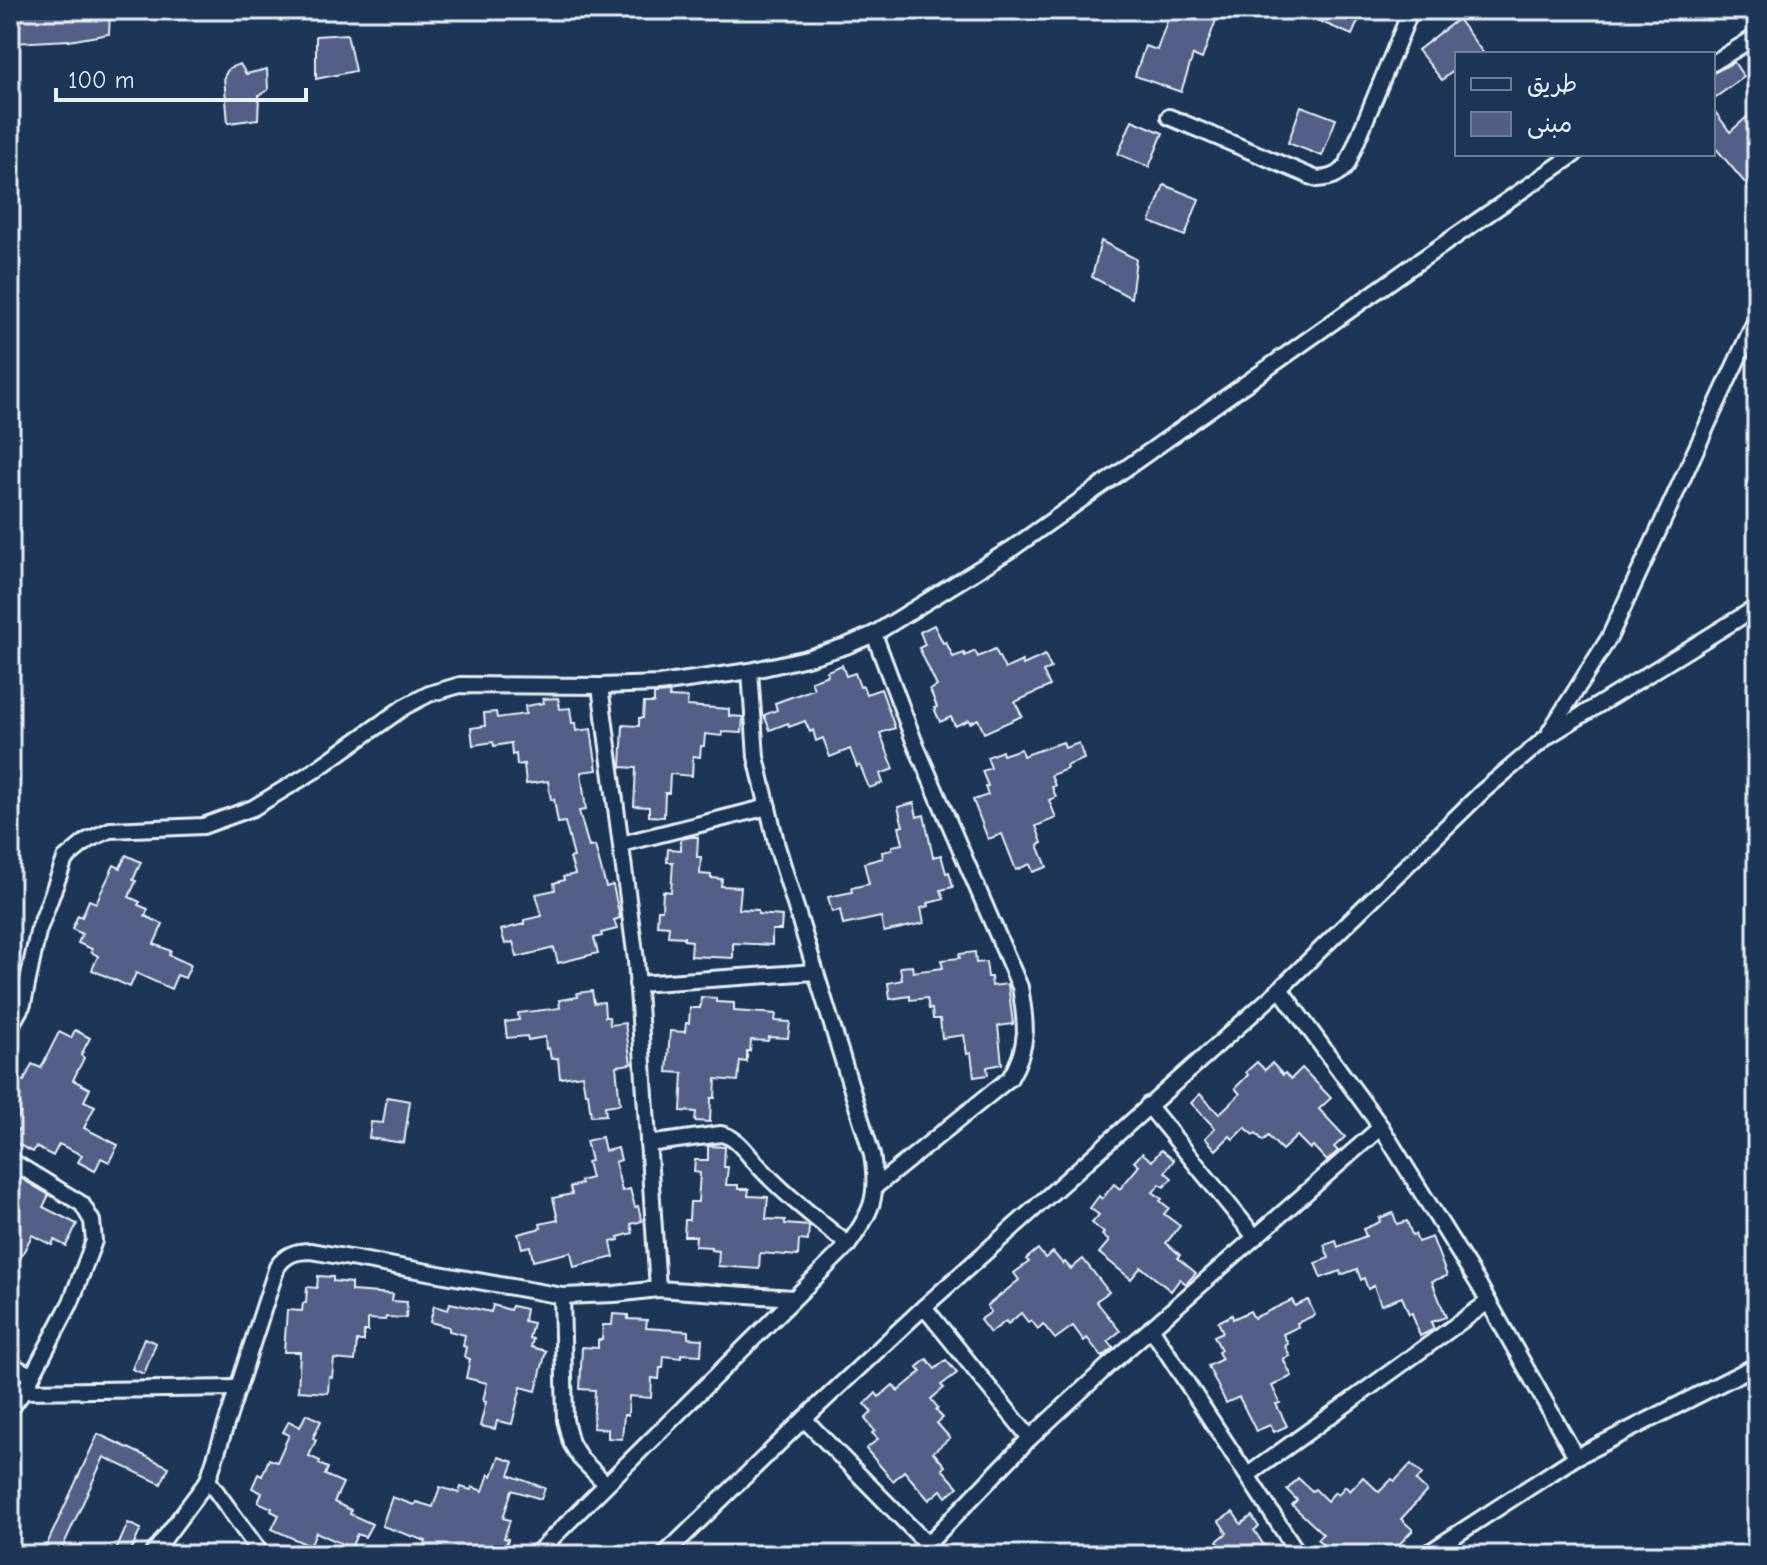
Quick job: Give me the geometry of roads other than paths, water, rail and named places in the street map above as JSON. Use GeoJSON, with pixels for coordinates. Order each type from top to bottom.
{"type":"FeatureCollection","features":[{"type":"Feature","properties":{"kind":"street"},"geometry":{"type":"LineString","coordinates":[[1169,117],[1317,179],[1330,178],[1342,172],[1347,165],[1411,10]]}},
{"type":"Feature","properties":{"kind":"street"},"geometry":{"type":"LineString","coordinates":[[1715,62],[1757,36]]}},
{"type":"Feature","properties":{"kind":"street"},"geometry":{"type":"LineString","coordinates":[[10,1027],[23,1004],[38,932],[65,859],[88,840],[110,830],[203,826],[253,808],[314,771],[404,707],[429,694],[460,685],[659,684],[750,671],[820,654],[874,634],[1013,548],[1572,156]]}},
{"type":"Feature","properties":{"kind":"street"},"geometry":{"type":"LineString","coordinates":[[1548,736],[1609,638],[1757,317]]}},
{"type":"Feature","properties":{"kind":"street"},"geometry":{"type":"LineString","coordinates":[[664,1555],[924,1307],[1280,989],[1483,791],[1548,736],[1757,607]]}},
{"type":"Feature","properties":{"kind":"street"},"geometry":{"type":"LineString","coordinates":[[874,634],[914,741],[1020,987],[1026,1021],[1025,1046],[1010,1078],[875,1187]]}},
{"type":"Feature","properties":{"kind":"street"},"geometry":{"type":"LineString","coordinates":[[535,1555],[848,1245],[872,1208],[875,1187],[872,1155],[777,846],[756,757],[750,671]]}},
{"type":"Feature","properties":{"kind":"street"},"geometry":{"type":"LineString","coordinates":[[600,686],[636,960],[658,1289]]}},
{"type":"Feature","properties":{"kind":"street"},"geometry":{"type":"LineString","coordinates":[[621,844],[768,807]]}},
{"type":"Feature","properties":{"kind":"street"},"geometry":{"type":"LineString","coordinates":[[637,984],[815,972]]}},
{"type":"Feature","properties":{"kind":"street"},"geometry":{"type":"LineString","coordinates":[[1280,989],[1381,1127],[1488,1302],[1576,1457]]}},
{"type":"Feature","properties":{"kind":"street"},"geometry":{"type":"LineString","coordinates":[[1148,1105],[1255,1237]]}},
{"type":"Feature","properties":{"kind":"street"},"geometry":{"type":"LineString","coordinates":[[804,1419],[922,1550],[1030,1438],[1381,1127]]}},
{"type":"Feature","properties":{"kind":"street"},"geometry":{"type":"LineString","coordinates":[[648,1144],[727,1135],[738,1143],[772,1183],[848,1245]]}},
{"type":"Feature","properties":{"kind":"street"},"geometry":{"type":"LineString","coordinates":[[10,1160],[82,1204],[92,1221],[94,1241],[71,1302],[24,1391],[10,1409]]}},
{"type":"Feature","properties":{"kind":"street"},"geometry":{"type":"LineString","coordinates":[[152,1555],[208,1480],[277,1267],[293,1253],[311,1251],[562,1296],[658,1289],[793,1298]]}},
{"type":"Feature","properties":{"kind":"street"},"geometry":{"type":"LineString","coordinates":[[562,1296],[565,1420],[571,1443],[580,1458],[606,1484]]}},
{"type":"Feature","properties":{"kind":"street"},"geometry":{"type":"LineString","coordinates":[[1248,1475],[1488,1302]]}},
{"type":"Feature","properties":{"kind":"street"},"geometry":{"type":"LineString","coordinates":[[924,1307],[1030,1438]]}},
{"type":"Feature","properties":{"kind":"street"},"geometry":{"type":"LineString","coordinates":[[1151,1328],[1299,1555]]}},
{"type":"Feature","properties":{"kind":"street"},"geometry":{"type":"LineString","coordinates":[[10,1364],[32,1376]]}},
{"type":"Feature","properties":{"kind":"street"},"geometry":{"type":"LineString","coordinates":[[1425,1555],[1576,1457],[1757,1365]]}},
{"type":"Feature","properties":{"kind":"street"},"geometry":{"type":"LineString","coordinates":[[24,1391],[238,1388]]}},
{"type":"Feature","properties":{"kind":"street"},"geometry":{"type":"LineString","coordinates":[[208,1480],[262,1555]]}}]}
